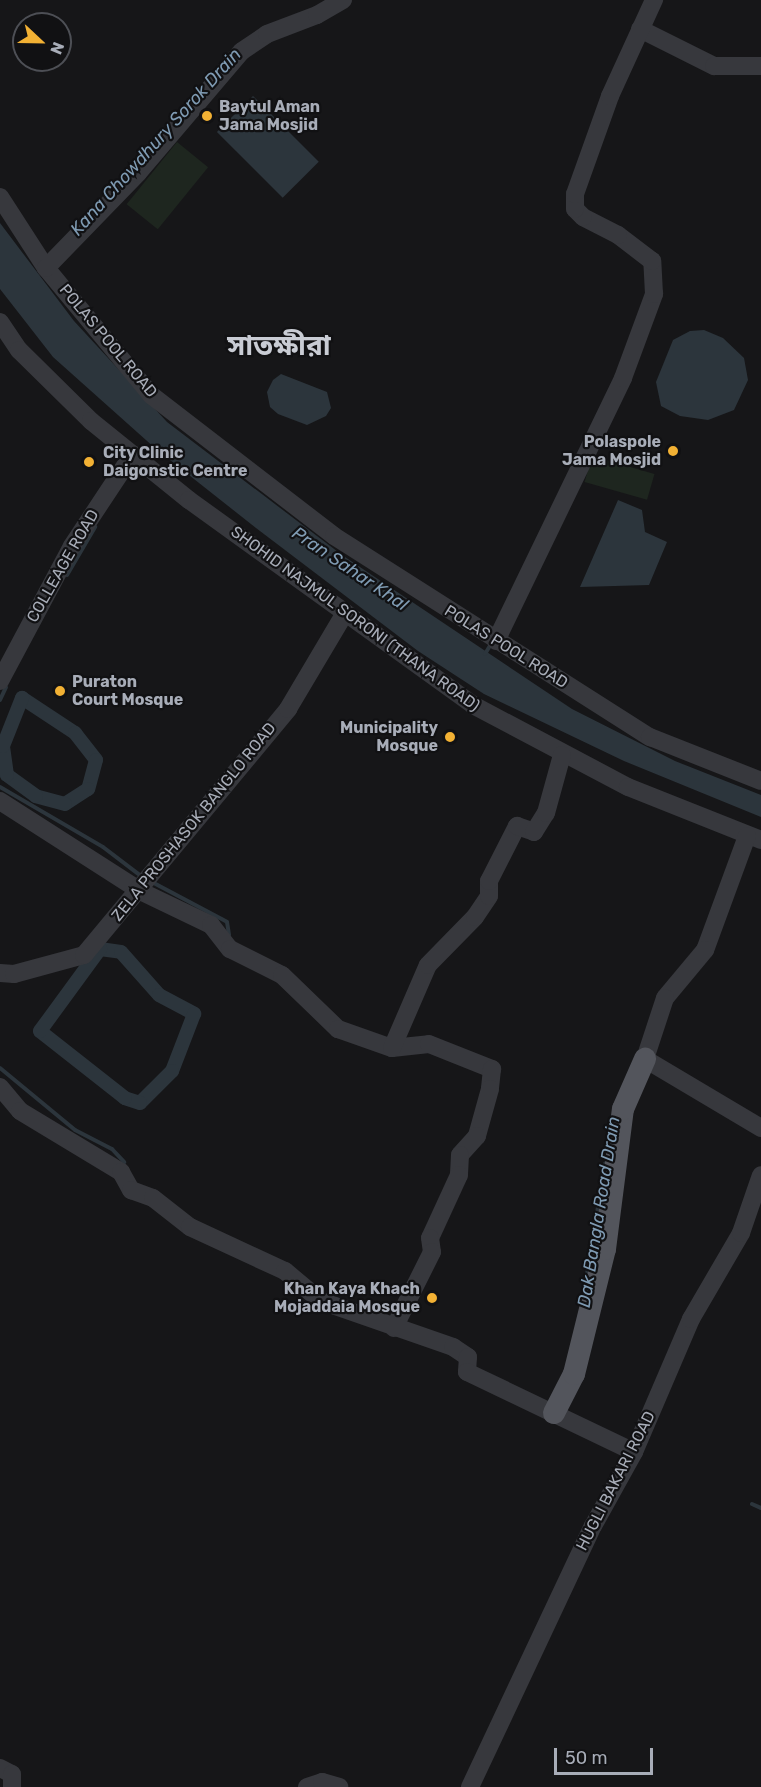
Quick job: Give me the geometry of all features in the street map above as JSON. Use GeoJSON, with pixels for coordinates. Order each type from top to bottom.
{"type":"FeatureCollection","features":[{"type":"Feature","properties":{"kind":"main road"},"geometry":{"type":"LineString","coordinates":[[554,1413],[574,1374],[605,1249],[623,1109],[645,1059]]}},
{"type":"Feature","properties":{"kind":"street"},"geometry":{"type":"LineString","coordinates":[[46,268],[138,173],[242,51],[261,38],[343,0]]}},
{"type":"Feature","properties":{"kind":"street"},"geometry":{"type":"LineString","coordinates":[[496,641],[623,378],[654,294],[652,261],[633,245],[575,209],[575,194],[602,119],[654,0]]}},
{"type":"Feature","properties":{"kind":"street"},"geometry":{"type":"LineString","coordinates":[[640,29],[714,66],[761,66]]}},
{"type":"Feature","properties":{"kind":"street","name":"POLAS POOL ROAD"},"geometry":{"type":"LineString","coordinates":[[0,197],[46,268],[151,395],[334,536],[650,737],[761,781]]}},
{"type":"Feature","properties":{"kind":"street","name":"SHOHID NAJMUL SORONI (THANA ROAD)"},"geometry":{"type":"LineString","coordinates":[[0,322],[56,389],[189,500],[473,705],[562,755],[628,788],[754,838]]}},
{"type":"Feature","properties":{"kind":"street","name":"COLLEAGE ROAD"},"geometry":{"type":"LineString","coordinates":[[0,681],[72,546],[133,454]]}},
{"type":"Feature","properties":{"kind":"street","name":"ZELA PROSHASOK BANGLO ROAD"},"geometry":{"type":"LineString","coordinates":[[0,973],[14,974],[84,955],[140,891],[194,817],[288,709],[345,613]]}},
{"type":"Feature","properties":{"kind":"street"},"geometry":{"type":"LineString","coordinates":[[392,1048],[428,965],[475,917],[489,896],[489,881],[517,826],[534,832],[546,813],[562,755]]}},
{"type":"Feature","properties":{"kind":"street"},"geometry":{"type":"LineString","coordinates":[[0,801],[140,891],[212,926],[230,949],[282,975],[338,1029],[392,1048],[429,1044],[492,1069],[477,1136],[460,1155],[459,1175],[448,1191],[430,1238],[432,1252],[394,1328]]}},
{"type":"Feature","properties":{"kind":"street"},"geometry":{"type":"LineString","coordinates":[[754,838],[705,950],[665,998],[645,1059],[761,1128]]}},
{"type":"Feature","properties":{"kind":"street"},"geometry":{"type":"LineString","coordinates":[[0,1087],[20,1111],[121,1172],[131,1190],[153,1198],[190,1227],[285,1271],[321,1301],[453,1347],[468,1357],[467,1372],[634,1452]]}},
{"type":"Feature","properties":{"kind":"street","name":"HUGLI BAKARI ROAD"},"geometry":{"type":"LineString","coordinates":[[470,1787],[593,1526],[634,1452],[691,1319],[741,1233],[761,1175]]}},
{"type":"Feature","properties":{"kind":"street"},"geometry":{"type":"LineString","coordinates":[[0,1768],[12,1774],[12,1787]]}},
{"type":"Feature","properties":{"kind":"street"},"geometry":{"type":"LineString","coordinates":[[308,1787],[322,1782],[339,1787]]}},
{"type":"Feature","properties":{"kind":"shaded area"},"geometry":{"type":"Polygon","coordinates":[[[177,142],[208,167],[158,229],[127,204],[177,142]]]}},
{"type":"Feature","properties":{"kind":"shaded area"},"geometry":{"type":"Polygon","coordinates":[[[592,456],[654,474],[647,500],[585,482],[592,456]]]}},
{"type":"Feature","properties":{"kind":"water"},"geometry":{"type":"Polygon","coordinates":[[[253,96],[319,162],[283,198],[217,132],[253,96]]]}},
{"type":"Feature","properties":{"kind":"water","name":"Pran Sahar Khal"},"geometry":{"type":"Polygon","coordinates":[[[0,223],[74,321],[167,422],[342,555],[572,709],[675,761],[761,795],[761,817],[624,761],[484,694],[418,651],[256,528],[156,449],[53,357],[0,289],[0,223]]]}},
{"type":"Feature","properties":{"kind":"water"},"geometry":{"type":"Polygon","coordinates":[[[704,330],[723,338],[744,358],[748,380],[734,410],[708,420],[680,416],[661,406],[656,382],[673,340],[690,331],[704,330]]]}},
{"type":"Feature","properties":{"kind":"water"},"geometry":{"type":"Polygon","coordinates":[[[281,374],[327,392],[331,408],[326,416],[307,425],[278,414],[270,407],[267,392],[273,380],[281,374]]]}},
{"type":"Feature","properties":{"kind":"water"},"geometry":{"type":"Polygon","coordinates":[[[618,500],[642,510],[645,532],[667,542],[649,585],[580,587],[618,500]]]}},
{"type":"Feature","properties":{"kind":"waterway"},"geometry":{"type":"LineString","coordinates":[[67,575],[95,527]]}},
{"type":"Feature","properties":{"kind":"waterway"},"geometry":{"type":"LineString","coordinates":[[485,654],[491,644]]}},
{"type":"Feature","properties":{"kind":"waterway"},"geometry":{"type":"LineString","coordinates":[[0,700],[6,687]]}},
{"type":"Feature","properties":{"kind":"waterway"},"geometry":{"type":"LineString","coordinates":[[22,698],[75,733],[96,760],[88,789],[65,804],[36,796],[7,775],[3,746],[22,698]]}},
{"type":"Feature","properties":{"kind":"waterway"},"geometry":{"type":"LineString","coordinates":[[0,787],[103,847],[141,876]]}},
{"type":"Feature","properties":{"kind":"waterway"},"geometry":{"type":"LineString","coordinates":[[150,881],[227,922],[229,935]]}},
{"type":"Feature","properties":{"kind":"waterway"},"geometry":{"type":"LineString","coordinates":[[100,949],[121,952],[159,995],[194,1014],[172,1071],[140,1103],[125,1098],[40,1031],[100,949]]}},
{"type":"Feature","properties":{"kind":"waterway"},"geometry":{"type":"LineString","coordinates":[[0,1068],[75,1130],[112,1149],[124,1162]]}},
{"type":"Feature","properties":{"kind":"waterway","name":"Dak Bangla Road Drain"},"geometry":{"type":"LineString","coordinates":[[586,1280],[605,1164]]}},
{"type":"Feature","properties":{"kind":"waterway"},"geometry":{"type":"LineString","coordinates":[[752,1504],[761,1508]]}},
{"type":"Feature","properties":{"kind":"place","name":"Baytul Aman Jama Mosjid"},"geometry":{"type":"Point","coordinates":[207,116]}},
{"type":"Feature","properties":{"kind":"place","name":"Polaspole Jama Mosjid"},"geometry":{"type":"Point","coordinates":[673,451]}},
{"type":"Feature","properties":{"kind":"place","name":"City Clinic Daigonstic Centre"},"geometry":{"type":"Point","coordinates":[89,462]}},
{"type":"Feature","properties":{"kind":"place","name":"Puraton Court Mosque"},"geometry":{"type":"Point","coordinates":[60,691]}},
{"type":"Feature","properties":{"kind":"place","name":"Municipality Mosque"},"geometry":{"type":"Point","coordinates":[450,737]}},
{"type":"Feature","properties":{"kind":"place","name":"Khan Kaya Khach Mojaddaia Mosque"},"geometry":{"type":"Point","coordinates":[432,1298]}},
{"type":"Feature","properties":{"kind":"district","name":"সাতক্ষীরা"},"geometry":{"type":"Point","coordinates":[279,346]}},
{"type":"Feature","properties":{"kind":"water label","name":"Kana Chowdhury Sorok Drain"},"geometry":{"type":"Point","coordinates":[156,142]}}]}
